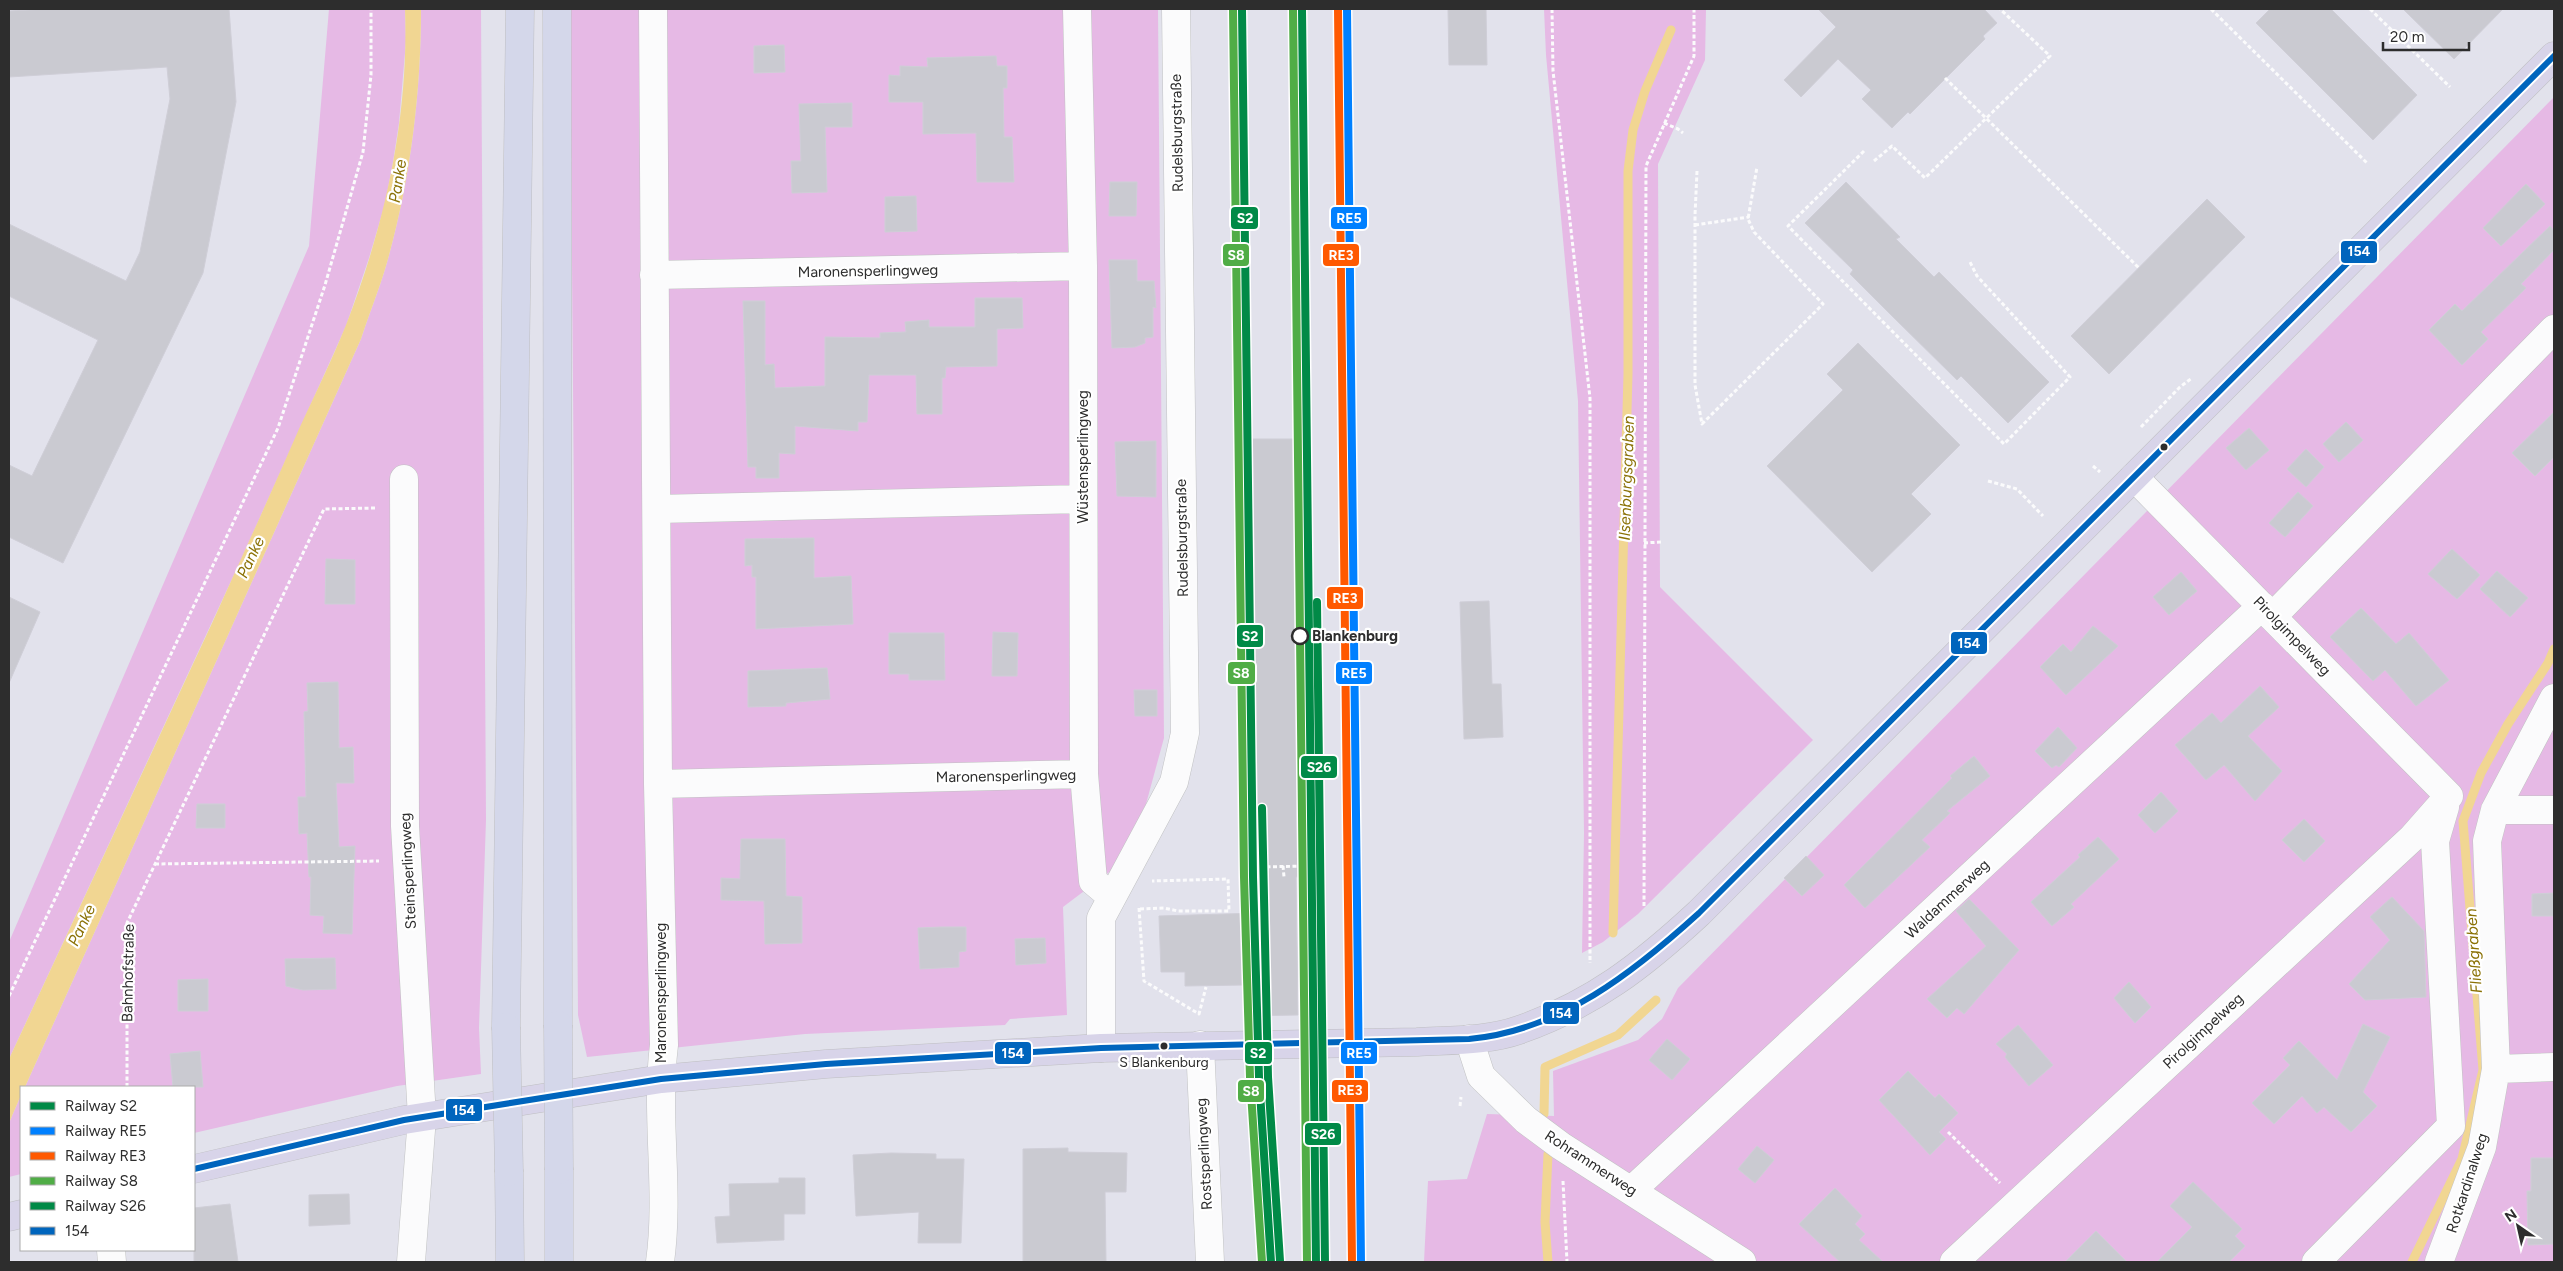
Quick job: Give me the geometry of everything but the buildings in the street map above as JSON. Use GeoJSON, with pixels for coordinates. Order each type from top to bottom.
{"type":"FeatureCollection","features":[{"type":"Feature","properties":{"kind":"highway"},"geometry":{"type":"LineString","coordinates":[[510,1262],[506,1027],[520,9]]}},
{"type":"Feature","properties":{"kind":"highway"},"geometry":{"type":"LineString","coordinates":[[556,9],[559,1262]]}},
{"type":"Feature","properties":{"kind":"main road"},"geometry":{"type":"LineString","coordinates":[[195,1169],[362,1129],[422,1117],[662,1079],[826,1064],[1101,1048],[1418,1042],[1469,1039],[1518,1030],[1600,993],[1641,965],[1699,913],[2554,56]]}},
{"type":"Feature","properties":{"kind":"street","name":"Maronensperlingweg"},"geometry":{"type":"LineString","coordinates":[[653,9],[658,784],[664,1045],[662,1079],[664,1230],[660,1262]]}},
{"type":"Feature","properties":{"kind":"street","name":"Wüstensperlingweg"},"geometry":{"type":"LineString","coordinates":[[1077,9],[1082,266],[1084,774],[1093,881],[1112,897]]}},
{"type":"Feature","properties":{"kind":"street","name":"Rudelsburgstraße"},"geometry":{"type":"LineString","coordinates":[[1101,1048],[1101,918],[1174,782],[1184,733],[1176,9]]}},
{"type":"Feature","properties":{"kind":"street","name":"Maronensperlingweg"},"geometry":{"type":"LineString","coordinates":[[654,275],[1082,266]]}},
{"type":"Feature","properties":{"kind":"street","name":"Waldammerweg"},"geometry":{"type":"LineString","coordinates":[[1632,1190],[2267,612],[2554,329]]}},
{"type":"Feature","properties":{"kind":"street","name":"Pirolgimpelweg"},"geometry":{"type":"LineString","coordinates":[[1954,1262],[2412,838],[2449,796],[2134,477]]}},
{"type":"Feature","properties":{"kind":"street","name":"Steinsperlingweg"},"geometry":{"type":"LineString","coordinates":[[404,478],[407,861],[422,1117],[411,1262]]}},
{"type":"Feature","properties":{"kind":"street"},"geometry":{"type":"LineString","coordinates":[[657,509],[1083,499]]}},
{"type":"Feature","properties":{"kind":"street","name":"Rotkardinalweg"},"geometry":{"type":"LineString","coordinates":[[2439,1262],[2482,1148],[2496,1069],[2487,841],[2495,810],[2554,698]]}},
{"type":"Feature","properties":{"kind":"street","name":"Maronensperlingweg"},"geometry":{"type":"LineString","coordinates":[[658,784],[1084,774]]}},
{"type":"Feature","properties":{"kind":"street"},"geometry":{"type":"LineString","coordinates":[[2316,1262],[2451,1126],[2435,840],[2449,796]]}},
{"type":"Feature","properties":{"kind":"street"},"geometry":{"type":"LineString","coordinates":[[2495,810],[2554,810]]}},
{"type":"Feature","properties":{"kind":"street","name":"Rohrammerweg"},"geometry":{"type":"LineString","coordinates":[[1469,1039],[1481,1076],[1526,1120],[1561,1146],[1742,1262]]}},
{"type":"Feature","properties":{"kind":"street","name":"Rostsperlingweg"},"geometry":{"type":"LineString","coordinates":[[1200,1045],[1210,1262]]}},
{"type":"Feature","properties":{"kind":"street"},"geometry":{"type":"LineString","coordinates":[[2496,1069],[2554,1067]]}},
{"type":"Feature","properties":{"kind":"path"},"geometry":{"type":"LineString","coordinates":[[9,996],[278,428],[325,285],[362,152],[371,75],[371,9]]}},
{"type":"Feature","properties":{"kind":"path"},"geometry":{"type":"LineString","coordinates":[[1552,9],[1553,71],[1590,398],[1590,964]]}},
{"type":"Feature","properties":{"kind":"path"},"geometry":{"type":"LineString","coordinates":[[1644,906],[1646,166],[1694,56],[1694,9]]}},
{"type":"Feature","properties":{"kind":"path"},"geometry":{"type":"LineString","coordinates":[[1874,161],[1892,146],[1925,178],[2050,56],[2000,9]]}},
{"type":"Feature","properties":{"kind":"path"},"geometry":{"type":"LineString","coordinates":[[2211,9],[2367,163]]}},
{"type":"Feature","properties":{"kind":"path"},"geometry":{"type":"LineString","coordinates":[[2370,9],[2450,86]]}},
{"type":"Feature","properties":{"kind":"path"},"geometry":{"type":"LineString","coordinates":[[1945,78],[2139,268]]}},
{"type":"Feature","properties":{"kind":"path"},"geometry":{"type":"LineString","coordinates":[[1664,124],[1683,133]]}},
{"type":"Feature","properties":{"kind":"path"},"geometry":{"type":"LineString","coordinates":[[1864,151],[1788,226],[2004,444],[2070,377],[1977,276],[1970,262]]}},
{"type":"Feature","properties":{"kind":"path"},"geometry":{"type":"LineString","coordinates":[[1697,171],[1695,385],[1702,424],[1823,304],[1754,232],[1749,217],[1756,166]]}},
{"type":"Feature","properties":{"kind":"path"},"geometry":{"type":"LineString","coordinates":[[1695,225],[1749,217]]}},
{"type":"Feature","properties":{"kind":"path"},"geometry":{"type":"LineString","coordinates":[[1988,481],[2017,489],[2043,516]]}},
{"type":"Feature","properties":{"kind":"path","name":"Bahnhofstraße"},"geometry":{"type":"LineString","coordinates":[[127,1086],[126,923],[324,509],[404,507]]}},
{"type":"Feature","properties":{"kind":"path"},"geometry":{"type":"LineString","coordinates":[[1644,543],[1661,542]]}},
{"type":"Feature","properties":{"kind":"path"},"geometry":{"type":"LineString","coordinates":[[155,864],[407,861]]}},
{"type":"Feature","properties":{"kind":"path"},"geometry":{"type":"LineString","coordinates":[[1284,866],[1284,877]]}},
{"type":"Feature","properties":{"kind":"path"},"geometry":{"type":"LineString","coordinates":[[1260,867],[1308,866]]}},
{"type":"Feature","properties":{"kind":"path"},"geometry":{"type":"LineString","coordinates":[[1267,867],[1268,927]]}},
{"type":"Feature","properties":{"kind":"path"},"geometry":{"type":"LineString","coordinates":[[1112,897],[1140,909],[1164,908],[1178,912],[1229,911],[1228,878],[1150,881]]}},
{"type":"Feature","properties":{"kind":"path"},"geometry":{"type":"LineString","coordinates":[[1140,909],[1144,981],[1199,1014],[1206,987]]}},
{"type":"Feature","properties":{"kind":"path"},"geometry":{"type":"LineString","coordinates":[[1460,1106],[1461,1095]]}},
{"type":"Feature","properties":{"kind":"path"},"geometry":{"type":"LineString","coordinates":[[1948,1132],[2019,1202]]}},
{"type":"Feature","properties":{"kind":"path"},"geometry":{"type":"LineString","coordinates":[[1561,1146],[1567,1262]]}},
{"type":"Feature","properties":{"kind":"shaded area"},"geometry":{"type":"Polygon","coordinates":[[[329,9],[405,9],[406,41],[399,123],[385,204],[369,258],[346,326],[239,564],[9,1059],[9,942],[309,246],[329,9]]]}},
{"type":"Feature","properties":{"kind":"shaded area"},"geometry":{"type":"Polygon","coordinates":[[[421,9],[481,9],[486,820],[479,1028],[481,1074],[397,1086],[195,1133],[195,1086],[25,1086],[361,339],[386,266],[402,203],[416,106],[421,9]]]}},
{"type":"Feature","properties":{"kind":"shaded area"},"geometry":{"type":"Polygon","coordinates":[[[570,9],[1158,9],[1164,738],[1146,804],[1112,870],[1063,907],[1067,1015],[1010,1019],[1005,1025],[805,1034],[587,1057],[578,1015],[570,9]]]}},
{"type":"Feature","properties":{"kind":"shaded area"},"geometry":{"type":"Polygon","coordinates":[[[1544,9],[1706,9],[1705,60],[1658,164],[1660,587],[1813,740],[1638,914],[1603,942],[1582,953],[1584,833],[1578,401],[1546,55],[1544,9]]]}},
{"type":"Feature","properties":{"kind":"shaded area"},"geometry":{"type":"Polygon","coordinates":[[[2554,97],[2554,1262],[1424,1262],[1428,1181],[1467,1179],[1487,1114],[1554,1116],[1553,1071],[1638,1040],[1662,1019],[1678,988],[2554,97]]]}},
{"type":"Feature","properties":{"kind":"shaded area"},"geometry":{"type":"Polygon","coordinates":[[[20,1097],[20,1174],[9,1177],[9,1123],[20,1097]]]}},
{"type":"Feature","properties":{"kind":"water","name":"Panke"},"geometry":{"type":"Polygon","coordinates":[[[405,9],[421,9],[419,74],[408,171],[402,203],[383,275],[361,339],[25,1086],[20,1086],[20,1097],[9,1123],[9,1059],[213,621],[346,325],[372,249],[392,170],[403,90],[405,9]]]}},
{"type":"Feature","properties":{"kind":"waterway","name":"Ilsenburgsgraben"},"geometry":{"type":"LineString","coordinates":[[1613,933],[1628,374],[1628,171],[1633,130],[1645,91],[1671,30]]}},
{"type":"Feature","properties":{"kind":"waterway","name":"Fließgraben"},"geometry":{"type":"LineString","coordinates":[[2412,1262],[2462,1159],[2483,1070],[2463,821],[2481,773],[2508,724],[2548,663],[2554,649]]}},
{"type":"Feature","properties":{"kind":"waterway","name":"Ilsenburgsgraben"},"geometry":{"type":"LineString","coordinates":[[1544,1114],[1545,1067],[1618,1035],[1656,1000]]}},
{"type":"Feature","properties":{"kind":"waterway","name":"Ilsenburgsgraben"},"geometry":{"type":"LineString","coordinates":[[1548,1154],[1545,1222],[1548,1262]]}},
{"type":"Feature","properties":{"kind":"rail line","name":"S8"},"geometry":{"type":"LineString","coordinates":[[1233,9],[1244,877],[1250,1077],[1262,1262]]}},
{"type":"Feature","properties":{"kind":"rail line","name":"S2"},"geometry":{"type":"LineString","coordinates":[[1242,9],[1253,877],[1259,1077],[1271,1262]]}},
{"type":"Feature","properties":{"kind":"rail line","name":"S8"},"geometry":{"type":"LineString","coordinates":[[1293,9],[1307,1262]]}},
{"type":"Feature","properties":{"kind":"rail line","name":"S2"},"geometry":{"type":"LineString","coordinates":[[1302,9],[1316,1262]]}},
{"type":"Feature","properties":{"kind":"rail line","name":"RE3"},"geometry":{"type":"LineString","coordinates":[[1338,9],[1352,1262]]}},
{"type":"Feature","properties":{"kind":"rail line","name":"RE5"},"geometry":{"type":"LineString","coordinates":[[1347,9],[1361,1262]]}},
{"type":"Feature","properties":{"kind":"rail line","name":"S26"},"geometry":{"type":"LineString","coordinates":[[1317,602],[1325,1262]]}},
{"type":"Feature","properties":{"kind":"rail line","name":"S26"},"geometry":{"type":"LineString","coordinates":[[1262,808],[1268,1077],[1280,1261]]}},
{"type":"Feature","properties":{"kind":"transit line","name":"154"},"geometry":{"type":"LineString","coordinates":[[195,1169],[404,1120],[661,1079],[826,1064],[1101,1048],[1469,1039],[1502,1034],[1534,1024],[1565,1011],[1622,977],[1699,913],[2554,56]]}},
{"type":"Feature","properties":{"kind":"place","name":"Blankenburg"},"geometry":{"type":"Point","coordinates":[1300,636]}},
{"type":"Feature","properties":{"kind":"place","name":"S Blankenburg"},"geometry":{"type":"Point","coordinates":[1164,1046]}}]}
